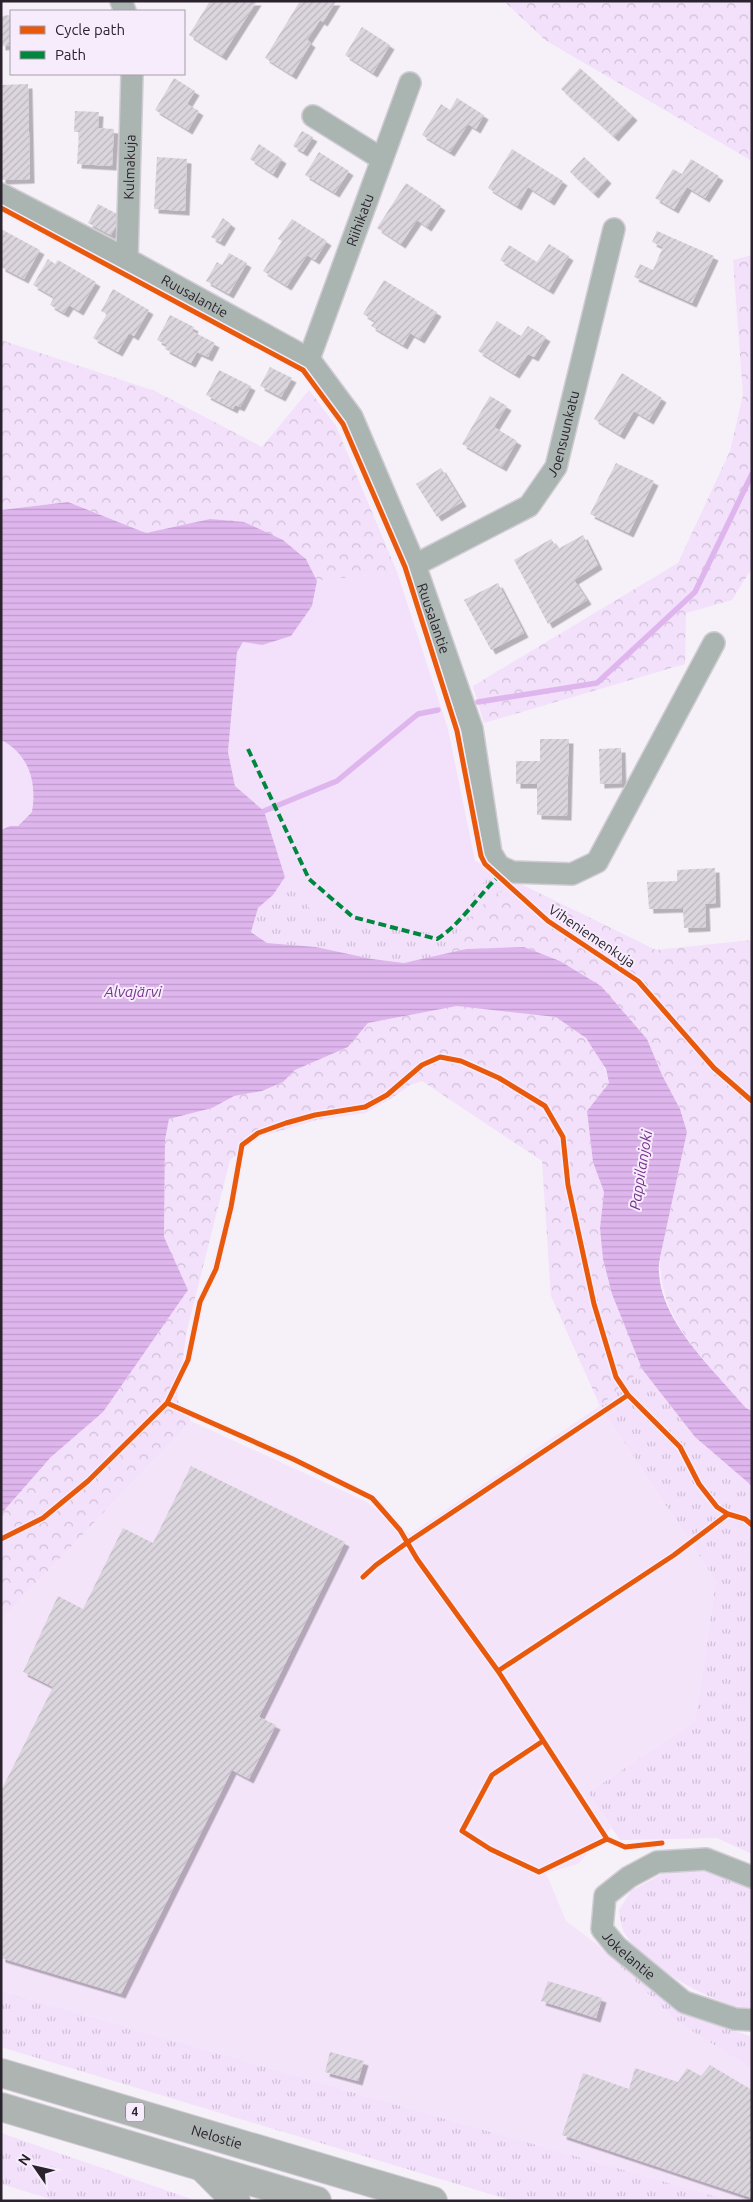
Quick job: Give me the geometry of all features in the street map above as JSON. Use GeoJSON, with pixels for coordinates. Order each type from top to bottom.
{"type":"FeatureCollection","features":[{"type":"Feature","properties":{"kind":"highway","name":"Nelostie"},"geometry":{"type":"LineString","coordinates":[[1,2073],[433,2201]]}},
{"type":"Feature","properties":{"kind":"highway"},"geometry":{"type":"LineString","coordinates":[[1,2107],[317,2201]]}},
{"type":"Feature","properties":{"kind":"highway"},"geometry":{"type":"LineString","coordinates":[[202,2167],[236,2201]]}},
{"type":"Feature","properties":{"kind":"street","name":"Kulmakuja"},"geometry":{"type":"LineString","coordinates":[[127,259],[132,75]]}},
{"type":"Feature","properties":{"kind":"street","name":"Riihikatu"},"geometry":{"type":"LineString","coordinates":[[309,359],[410,82]]}},
{"type":"Feature","properties":{"kind":"street"},"geometry":{"type":"LineString","coordinates":[[313,116],[382,159]]}},
{"type":"Feature","properties":{"kind":"street","name":"Ruusalantie"},"geometry":{"type":"LineString","coordinates":[[1,194],[127,259],[309,359],[352,417],[415,566],[472,729],[491,853],[499,866],[512,872],[572,874],[597,862],[714,643]]}},
{"type":"Feature","properties":{"kind":"street","name":"Joensuunkatu"},"geometry":{"type":"LineString","coordinates":[[415,566],[529,506],[556,467],[614,229]]}},
{"type":"Feature","properties":{"kind":"street","name":"Jokelantie"},"geometry":{"type":"LineString","coordinates":[[752,1877],[706,1859],[657,1862],[629,1877],[605,1896],[602,1929],[616,1946],[684,2002],[735,2019],[752,2020]]}},
{"type":"Feature","properties":{"kind":"shaded area"},"geometry":{"type":"Polygon","coordinates":[[[600,1406],[716,1581],[695,1721],[588,1793],[611,1828],[578,1864],[546,1873],[566,1921],[598,1945],[675,2020],[752,2069],[752,2201],[731,2201],[1,1991],[1,1620],[191,1421],[365,1501],[410,1534],[600,1406]]]}},
{"type":"Feature","properties":{"kind":"green space"},"geometry":{"type":"Polygon","coordinates":[[[504,1],[752,1],[752,161],[545,40],[504,1]]]}},
{"type":"Feature","properties":{"kind":"green space"},"geometry":{"type":"Polygon","coordinates":[[[752,255],[752,568],[732,600],[686,613],[685,664],[484,723],[473,686],[678,563],[730,451],[743,395],[733,260],[752,255]]]}},
{"type":"Feature","properties":{"kind":"green space"},"geometry":{"type":"Polygon","coordinates":[[[1,340],[155,391],[262,447],[309,390],[336,426],[397,572],[317,581],[306,559],[283,540],[210,519],[146,533],[68,502],[1,510],[1,340]]]}},
{"type":"Feature","properties":{"kind":"green space"},"geometry":{"type":"Polygon","coordinates":[[[397,572],[448,729],[475,861],[487,879],[438,934],[317,917],[285,877],[264,811],[235,786],[228,752],[237,651],[243,642],[262,645],[312,606],[317,581],[397,572]]]}},
{"type":"Feature","properties":{"kind":"green space"},"geometry":{"type":"Polygon","coordinates":[[[1,740],[19,753],[25,761],[32,780],[33,801],[32,812],[18,826],[10,826],[1,830],[1,740]]]}},
{"type":"Feature","properties":{"kind":"green space"},"geometry":{"type":"Polygon","coordinates":[[[475,861],[525,886],[492,895],[435,957],[404,963],[372,959],[316,947],[267,943],[251,931],[258,908],[273,895],[285,877],[317,917],[475,861]]]}},
{"type":"Feature","properties":{"kind":"green space"},"geometry":{"type":"Polygon","coordinates":[[[525,886],[656,950],[752,940],[752,1411],[746,1408],[687,1338],[666,1298],[661,1276],[661,1253],[687,1132],[680,1109],[662,1075],[647,1039],[600,986],[560,961],[524,947],[466,949],[435,957],[492,895],[525,886]]]}},
{"type":"Feature","properties":{"kind":"green space"},"geometry":{"type":"Polygon","coordinates":[[[457,1006],[522,1011],[556,1017],[565,1021],[582,1035],[602,1063],[609,1083],[587,1111],[593,1162],[604,1192],[600,1228],[612,1294],[642,1369],[600,1406],[551,1296],[542,1161],[422,1081],[410,1085],[392,1098],[365,1113],[317,1120],[259,1137],[230,1160],[187,1330],[177,1399],[191,1421],[1,1620],[1,1514],[146,1350],[188,1290],[164,1237],[165,1140],[169,1119],[212,1108],[234,1095],[262,1091],[283,1082],[295,1070],[348,1047],[368,1023],[457,1006]]]}},
{"type":"Feature","properties":{"kind":"green space"},"geometry":{"type":"Polygon","coordinates":[[[642,1369],[695,1437],[752,1486],[752,1854],[717,1838],[620,1840],[588,1793],[695,1721],[716,1581],[600,1406],[642,1369]]]}},
{"type":"Feature","properties":{"kind":"green space"},"geometry":{"type":"Polygon","coordinates":[[[701,1870],[752,1886],[752,2009],[719,2000],[681,1982],[647,1958],[623,1930],[619,1910],[631,1891],[662,1874],[701,1870]]]}},
{"type":"Feature","properties":{"kind":"green space"},"geometry":{"type":"Polygon","coordinates":[[[598,1945],[681,2012],[752,2037],[752,2069],[675,2020],[598,1945]]]}},
{"type":"Feature","properties":{"kind":"green space"},"geometry":{"type":"Polygon","coordinates":[[[1,1991],[731,2201],[513,2201],[1,2047],[1,1991]]]}},
{"type":"Feature","properties":{"kind":"green space"},"geometry":{"type":"Polygon","coordinates":[[[1,2133],[197,2201],[57,2201],[1,2184],[1,2133]]]}},
{"type":"Feature","properties":{"kind":"water","name":"Alvajärvi"},"geometry":{"type":"Polygon","coordinates":[[[68,502],[146,533],[210,519],[244,522],[283,540],[306,559],[317,581],[312,606],[291,636],[262,645],[243,642],[237,652],[228,752],[235,786],[264,811],[285,877],[273,895],[258,908],[251,932],[267,943],[316,947],[372,959],[404,963],[466,949],[524,947],[560,961],[601,986],[647,1039],[662,1075],[680,1109],[687,1132],[659,1262],[662,1291],[669,1310],[679,1328],[705,1362],[746,1408],[752,1411],[752,1486],[695,1437],[642,1369],[612,1294],[603,1259],[600,1228],[604,1192],[593,1162],[587,1111],[609,1083],[606,1069],[586,1038],[556,1017],[457,1006],[368,1023],[348,1047],[295,1070],[283,1082],[262,1091],[234,1096],[212,1108],[169,1119],[165,1140],[164,1237],[188,1290],[103,1412],[51,1457],[1,1514],[1,830],[10,826],[18,826],[32,812],[33,790],[29,770],[24,761],[11,746],[1,740],[1,510],[68,502]]]}},
{"type":"Feature","properties":{"kind":"building"},"geometry":{"type":"Polygon","coordinates":[[[210,1],[257,1],[222,56],[189,35],[210,1]]]}},
{"type":"Feature","properties":{"kind":"building"},"geometry":{"type":"Polygon","coordinates":[[[300,1],[336,1],[323,22],[320,20],[307,40],[311,43],[292,75],[265,58],[300,1]]]}},
{"type":"Feature","properties":{"kind":"building"},"geometry":{"type":"Polygon","coordinates":[[[10,15],[10,45],[1,46],[1,16],[10,15]]]}},
{"type":"Feature","properties":{"kind":"building"},"geometry":{"type":"Polygon","coordinates":[[[362,27],[390,45],[373,73],[345,55],[362,27]]]}},
{"type":"Feature","properties":{"kind":"building"},"geometry":{"type":"Polygon","coordinates":[[[580,68],[633,116],[614,137],[561,89],[580,68]]]}},
{"type":"Feature","properties":{"kind":"building"},"geometry":{"type":"Polygon","coordinates":[[[174,78],[195,91],[187,104],[199,111],[188,130],[155,110],[174,78]]]}},
{"type":"Feature","properties":{"kind":"building"},"geometry":{"type":"Polygon","coordinates":[[[28,84],[30,179],[1,180],[1,85],[28,84]]]}},
{"type":"Feature","properties":{"kind":"building"},"geometry":{"type":"Polygon","coordinates":[[[457,98],[484,115],[476,129],[468,124],[450,152],[422,135],[441,104],[450,110],[457,98]]]}},
{"type":"Feature","properties":{"kind":"building"},"geometry":{"type":"Polygon","coordinates":[[[75,111],[99,112],[98,128],[114,129],[112,166],[77,164],[79,132],[74,132],[75,111]]]}},
{"type":"Feature","properties":{"kind":"building"},"geometry":{"type":"Polygon","coordinates":[[[302,131],[313,137],[303,152],[293,146],[302,131]]]}},
{"type":"Feature","properties":{"kind":"building"},"geometry":{"type":"Polygon","coordinates":[[[259,144],[282,159],[273,174],[250,159],[259,144]]]}},
{"type":"Feature","properties":{"kind":"building"},"geometry":{"type":"Polygon","coordinates":[[[512,149],[563,181],[550,201],[528,187],[517,206],[488,188],[512,149]]]}},
{"type":"Feature","properties":{"kind":"building"},"geometry":{"type":"Polygon","coordinates":[[[319,152],[349,171],[335,193],[305,175],[319,152]]]}},
{"type":"Feature","properties":{"kind":"building"},"geometry":{"type":"Polygon","coordinates":[[[157,157],[187,159],[185,211],[154,209],[157,157]]]}},
{"type":"Feature","properties":{"kind":"building"},"geometry":{"type":"Polygon","coordinates":[[[584,157],[607,179],[594,194],[570,172],[584,157]]]}},
{"type":"Feature","properties":{"kind":"building"},"geometry":{"type":"Polygon","coordinates":[[[691,159],[719,176],[705,198],[687,187],[674,209],[655,198],[673,169],[682,174],[691,159]]]}},
{"type":"Feature","properties":{"kind":"building"},"geometry":{"type":"Polygon","coordinates":[[[406,183],[441,206],[427,227],[417,220],[401,244],[377,228],[406,183]]]}},
{"type":"Feature","properties":{"kind":"building"},"geometry":{"type":"Polygon","coordinates":[[[98,204],[121,216],[111,235],[88,223],[98,204]]]}},
{"type":"Feature","properties":{"kind":"building"},"geometry":{"type":"Polygon","coordinates":[[[223,218],[231,224],[220,242],[211,237],[223,218]]]}},
{"type":"Feature","properties":{"kind":"building"},"geometry":{"type":"Polygon","coordinates":[[[292,219],[327,241],[315,260],[307,255],[287,286],[263,271],[282,241],[278,239],[292,219]]]}},
{"type":"Feature","properties":{"kind":"building"},"geometry":{"type":"Polygon","coordinates":[[[1,229],[40,250],[24,279],[1,267],[1,229]]]}},
{"type":"Feature","properties":{"kind":"building"},"geometry":{"type":"Polygon","coordinates":[[[657,231],[714,256],[692,303],[634,277],[640,264],[653,270],[663,247],[652,242],[657,231]]]}},
{"type":"Feature","properties":{"kind":"building"},"geometry":{"type":"Polygon","coordinates":[[[549,244],[569,256],[549,290],[500,260],[509,245],[537,262],[549,244]]]}},
{"type":"Feature","properties":{"kind":"building"},"geometry":{"type":"Polygon","coordinates":[[[229,253],[247,263],[229,294],[206,281],[217,262],[222,265],[229,253]]]}},
{"type":"Feature","properties":{"kind":"building"},"geometry":{"type":"Polygon","coordinates":[[[48,259],[55,264],[58,260],[96,282],[79,311],[69,305],[64,313],[50,305],[54,297],[33,285],[48,259]]]}},
{"type":"Feature","properties":{"kind":"building"},"geometry":{"type":"Polygon","coordinates":[[[384,280],[437,312],[420,339],[410,333],[403,345],[371,326],[375,321],[363,314],[384,280]]]}},
{"type":"Feature","properties":{"kind":"building"},"geometry":{"type":"Polygon","coordinates":[[[113,289],[149,310],[134,336],[129,333],[118,352],[93,338],[107,314],[101,311],[113,289]]]}},
{"type":"Feature","properties":{"kind":"building"},"geometry":{"type":"Polygon","coordinates":[[[170,315],[194,327],[192,331],[215,343],[208,357],[197,352],[191,363],[165,349],[167,345],[157,340],[170,315]]]}},
{"type":"Feature","properties":{"kind":"building"},"geometry":{"type":"Polygon","coordinates":[[[497,321],[521,336],[528,326],[546,337],[534,357],[528,354],[515,374],[478,351],[497,321]]]}},
{"type":"Feature","properties":{"kind":"building"},"geometry":{"type":"Polygon","coordinates":[[[270,367],[292,378],[281,397],[260,386],[270,367]]]}},
{"type":"Feature","properties":{"kind":"building"},"geometry":{"type":"Polygon","coordinates":[[[219,370],[251,386],[240,407],[235,405],[233,409],[206,395],[219,370]]]}},
{"type":"Feature","properties":{"kind":"building"},"geometry":{"type":"Polygon","coordinates":[[[622,373],[662,398],[649,420],[634,411],[620,435],[594,419],[622,373]]]}},
{"type":"Feature","properties":{"kind":"building"},"geometry":{"type":"Polygon","coordinates":[[[490,396],[507,406],[494,427],[517,441],[502,467],[462,444],[490,396]]]}},
{"type":"Feature","properties":{"kind":"building"},"geometry":{"type":"Polygon","coordinates":[[[616,463],[654,481],[629,533],[590,514],[616,463]]]}},
{"type":"Feature","properties":{"kind":"building"},"geometry":{"type":"Polygon","coordinates":[[[441,468],[462,502],[437,517],[416,484],[441,468]]]}},
{"type":"Feature","properties":{"kind":"building"},"geometry":{"type":"Polygon","coordinates":[[[583,535],[598,565],[574,580],[587,600],[548,624],[514,560],[551,539],[558,549],[583,535]]]}},
{"type":"Feature","properties":{"kind":"building"},"geometry":{"type":"Polygon","coordinates":[[[498,583],[524,633],[491,650],[464,600],[498,583]]]}},
{"type":"Feature","properties":{"kind":"building"},"geometry":{"type":"Polygon","coordinates":[[[540,739],[569,739],[567,816],[537,815],[537,784],[516,784],[516,761],[540,761],[540,739]]]}},
{"type":"Feature","properties":{"kind":"building"},"geometry":{"type":"Polygon","coordinates":[[[621,748],[622,783],[600,784],[599,749],[621,748]]]}},
{"type":"Feature","properties":{"kind":"building"},"geometry":{"type":"Polygon","coordinates":[[[715,868],[716,903],[705,904],[706,927],[684,928],[683,908],[649,909],[647,882],[677,881],[677,870],[715,868]]]}},
{"type":"Feature","properties":{"kind":"building"},"geometry":{"type":"Polygon","coordinates":[[[191,1466],[345,1542],[259,1717],[276,1725],[249,1779],[232,1770],[121,1994],[1,1958],[1,1791],[53,1687],[23,1672],[58,1596],[83,1609],[123,1528],[153,1543],[191,1466]]]}},
{"type":"Feature","properties":{"kind":"building"},"geometry":{"type":"Polygon","coordinates":[[[548,1981],[602,1998],[596,2018],[541,2001],[548,1981]]]}},
{"type":"Feature","properties":{"kind":"building"},"geometry":{"type":"Polygon","coordinates":[[[330,2052],[364,2061],[358,2081],[325,2072],[330,2052]]]}},
{"type":"Feature","properties":{"kind":"building"},"geometry":{"type":"Polygon","coordinates":[[[710,2065],[752,2090],[752,2198],[562,2135],[583,2073],[629,2089],[635,2068],[678,2082],[687,2068],[701,2076],[710,2065]]]}},
{"type":"Feature","properties":{"kind":"waterway"},"geometry":{"type":"LineString","coordinates":[[478,702],[597,683],[695,592],[752,474]]}},
{"type":"Feature","properties":{"kind":"waterway"},"geometry":{"type":"LineString","coordinates":[[264,811],[337,781],[418,714],[438,710]]}},
{"type":"Feature","properties":{"kind":"marked path"},"geometry":{"type":"LineString","coordinates":[[248,749],[309,879],[353,917],[437,939],[454,926],[498,877]]}},
{"type":"Feature","properties":{"kind":"cycle path","name":"Viheniemenkuja"},"geometry":{"type":"LineString","coordinates":[[1,208],[303,370],[343,424],[405,567],[457,731],[481,856],[485,864],[548,921],[638,981],[714,1068],[752,1101]]}},
{"type":"Feature","properties":{"kind":"cycle path"},"geometry":{"type":"LineString","coordinates":[[662,1843],[625,1847],[607,1839],[498,1671],[417,1559],[400,1530],[372,1498],[293,1459],[167,1403],[188,1360],[200,1302],[216,1269],[231,1207],[242,1145],[258,1133],[286,1123],[315,1115],[365,1107],[387,1095],[422,1065],[440,1057],[461,1061],[499,1078],[545,1106],[563,1137],[568,1185],[594,1304],[616,1377],[628,1395],[680,1447],[699,1484],[717,1507],[728,1514],[745,1519],[752,1525]]}},
{"type":"Feature","properties":{"kind":"cycle path"},"geometry":{"type":"LineString","coordinates":[[363,1577],[408,1542],[628,1395]]}},
{"type":"Feature","properties":{"kind":"cycle path"},"geometry":{"type":"LineString","coordinates":[[1,1539],[43,1518],[88,1481],[167,1403]]}},
{"type":"Feature","properties":{"kind":"cycle path"},"geometry":{"type":"LineString","coordinates":[[498,1671],[674,1555],[728,1514]]}},
{"type":"Feature","properties":{"kind":"cycle path"},"geometry":{"type":"LineString","coordinates":[[543,1741],[492,1775],[462,1831],[490,1849],[539,1872],[607,1839]]}},
{"type":"Feature","properties":{"kind":"water label","name":"Pappilanjoki"},"geometry":{"type":"Point","coordinates":[641,1170]}}]}
